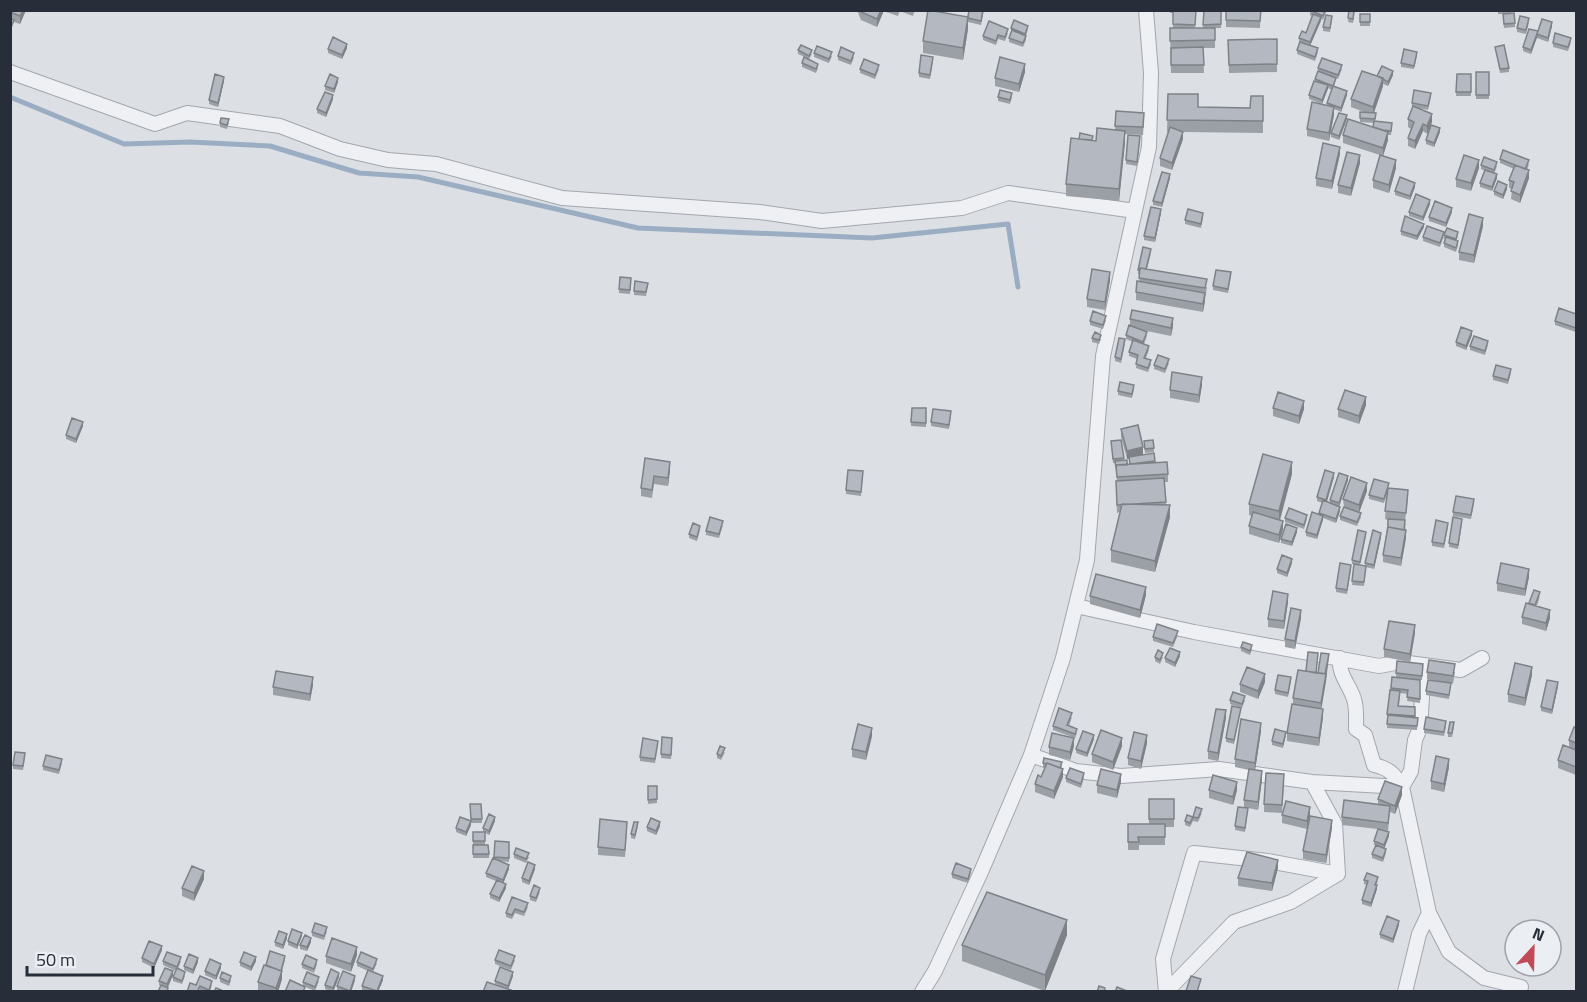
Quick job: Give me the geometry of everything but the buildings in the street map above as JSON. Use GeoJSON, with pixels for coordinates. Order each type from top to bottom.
{"type":"FeatureCollection","features":[{"type":"Feature","properties":{"kind":"street"},"geometry":{"type":"LineString","coordinates":[[922,992],[935,971],[981,872],[1031,755],[1063,658],[1087,560],[1103,356],[1149,147],[1150,73],[1146,10]]}},
{"type":"Feature","properties":{"kind":"street"},"geometry":{"type":"LineString","coordinates":[[10,72],[155,124],[187,113],[279,126],[340,149],[388,160],[436,164],[562,198],[760,212],[822,222],[962,208],[1008,193],[1135,211]]}},
{"type":"Feature","properties":{"kind":"street"},"geometry":{"type":"LineString","coordinates":[[1076,606],[1194,632],[1379,666],[1401,662],[1461,670],[1482,658]]}},
{"type":"Feature","properties":{"kind":"street"},"geometry":{"type":"LineString","coordinates":[[1340,658],[1338,668],[1353,697],[1356,729],[1365,735],[1374,765],[1385,768],[1396,776],[1402,788],[1429,913],[1449,952],[1485,978],[1521,987]]}},
{"type":"Feature","properties":{"kind":"street"},"geometry":{"type":"LineString","coordinates":[[1402,788],[1411,771],[1415,740],[1420,728],[1424,666]]}},
{"type":"Feature","properties":{"kind":"street"},"geometry":{"type":"LineString","coordinates":[[1031,755],[1076,771],[1122,776],[1219,769],[1312,782],[1402,788]]}},
{"type":"Feature","properties":{"kind":"street"},"geometry":{"type":"LineString","coordinates":[[1312,782],[1335,824],[1338,874]]}},
{"type":"Feature","properties":{"kind":"street"},"geometry":{"type":"LineString","coordinates":[[1166,991],[1163,959],[1194,853],[1268,861],[1338,874]]}},
{"type":"Feature","properties":{"kind":"street"},"geometry":{"type":"LineString","coordinates":[[1166,991],[1233,922],[1291,902],[1338,874]]}},
{"type":"Feature","properties":{"kind":"street"},"geometry":{"type":"LineString","coordinates":[[1405,992],[1419,934],[1429,913]]}},
{"type":"Feature","properties":{"kind":"waterway"},"geometry":{"type":"LineString","coordinates":[[10,97],[124,144],[190,142],[270,146],[359,173],[418,177],[638,228],[872,238],[1008,224],[1018,287]]}}]}
